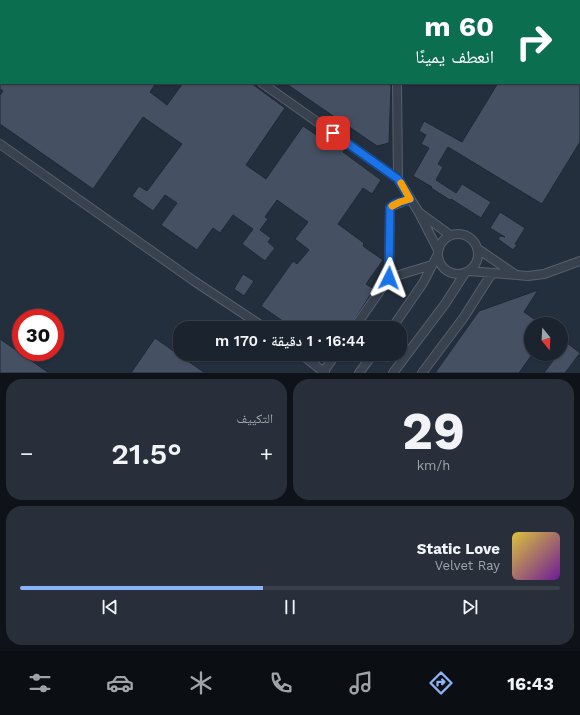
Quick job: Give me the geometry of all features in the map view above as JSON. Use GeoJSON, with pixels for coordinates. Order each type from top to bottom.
{"type":"FeatureCollection","features":[{"type":"Feature","properties":{"kind":"street"},"geometry":{"type":"LineString","coordinates":[[263,84],[398,179],[418,211],[438,252],[440,263],[446,271],[456,274],[468,272],[528,276],[544,274],[580,261]]}},
{"type":"Feature","properties":{"kind":"street"},"geometry":{"type":"LineString","coordinates":[[397,84],[398,179]]}},
{"type":"Feature","properties":{"kind":"street"},"geometry":{"type":"LineString","coordinates":[[0,144],[194,281],[254,321]]}},
{"type":"Feature","properties":{"kind":"street"},"geometry":{"type":"LineString","coordinates":[[359,321],[389,278],[390,208],[394,204],[410,199]]}},
{"type":"Feature","properties":{"kind":"street"},"geometry":{"type":"LineString","coordinates":[[418,211],[450,235]]}},
{"type":"Feature","properties":{"kind":"street"},"geometry":{"type":"LineString","coordinates":[[393,373],[468,272],[474,268],[478,259],[478,249],[474,240],[465,235],[456,234],[450,235],[443,241],[423,284],[397,321]]}},
{"type":"Feature","properties":{"kind":"street"},"geometry":{"type":"LineString","coordinates":[[478,249],[516,275]]}},
{"type":"Feature","properties":{"kind":"street"},"geometry":{"type":"LineString","coordinates":[[389,278],[432,264]]}},
{"type":"Feature","properties":{"kind":"street"},"geometry":{"type":"LineString","coordinates":[[422,373],[464,317],[492,273]]}},
{"type":"Feature","properties":{"kind":"street"},"geometry":{"type":"LineString","coordinates":[[310,361],[325,372],[332,361]]}},
{"type":"Feature","properties":{"kind":"street"},"geometry":{"type":"LineString","coordinates":[[359,373],[368,361]]}},
{"type":"Feature","properties":{"kind":"building"},"geometry":{"type":"Polygon","coordinates":[[[0,84],[155,84],[150,92],[167,105],[182,84],[252,84],[285,108],[246,165],[266,179],[303,126],[324,140],[327,136],[345,149],[343,152],[381,180],[372,194],[363,188],[338,224],[364,243],[363,246],[383,260],[366,284],[374,289],[353,321],[283,321],[261,306],[293,261],[297,264],[309,250],[295,239],[308,222],[277,200],[265,217],[268,219],[260,230],[271,238],[268,242],[275,248],[265,261],[242,244],[253,229],[233,215],[220,233],[213,228],[197,250],[161,225],[177,203],[165,195],[153,211],[132,196],[139,186],[147,191],[182,144],[143,117],[93,189],[0,124],[0,95],[3,91],[0,89],[0,84]]]}},
{"type":"Feature","properties":{"kind":"building"},"geometry":{"type":"Polygon","coordinates":[[[286,84],[391,85],[389,143],[377,146],[286,84]]]}},
{"type":"Feature","properties":{"kind":"building"},"geometry":{"type":"Polygon","coordinates":[[[497,84],[580,84],[580,142],[542,204],[448,147],[438,164],[443,167],[436,180],[456,193],[462,184],[491,202],[481,218],[413,176],[429,148],[421,144],[426,135],[419,131],[424,121],[462,142],[497,84]]]}},
{"type":"Feature","properties":{"kind":"building"},"geometry":{"type":"Polygon","coordinates":[[[500,212],[525,228],[513,250],[498,239],[500,236],[505,237],[490,228],[500,212]]]}},
{"type":"Feature","properties":{"kind":"building"},"geometry":{"type":"Polygon","coordinates":[[[243,274],[254,281],[244,296],[234,289],[243,274]]]}},
{"type":"Feature","properties":{"kind":"building"},"geometry":{"type":"Polygon","coordinates":[[[538,290],[524,312],[531,317],[524,317],[524,361],[527,361],[519,373],[435,373],[479,311],[538,290]]]}},
{"type":"Feature","properties":{"kind":"building"},"geometry":{"type":"Polygon","coordinates":[[[155,338],[173,351],[173,361],[188,361],[205,373],[131,373],[155,338]]]}},
{"type":"Feature","properties":{"kind":"building"},"geometry":{"type":"Polygon","coordinates":[[[0,339],[12,347],[12,361],[32,361],[49,373],[0,373],[0,339]]]}},
{"type":"Feature","properties":{"kind":"building"},"geometry":{"type":"Polygon","coordinates":[[[568,344],[580,353],[565,373],[544,373],[553,361],[568,361],[568,344]]]}},
{"type":"Feature","properties":{"kind":"slow traffic"},"geometry":{"type":"LineString","coordinates":[[392,206],[410,199],[401,183]]}},
{"type":"Feature","properties":{"kind":"route"},"geometry":{"type":"LineString","coordinates":[[333,133],[398,179],[410,199],[394,204],[390,208],[389,278]]}}]}
